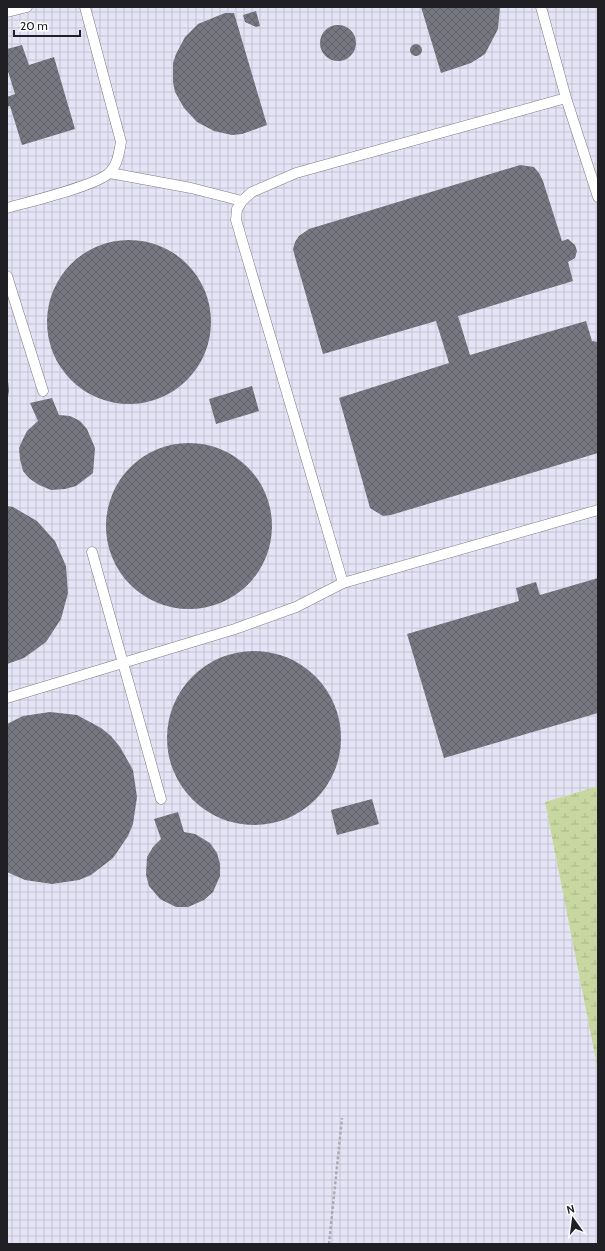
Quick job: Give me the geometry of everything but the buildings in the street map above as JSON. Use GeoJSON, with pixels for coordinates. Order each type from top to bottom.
{"type":"FeatureCollection","features":[{"type":"Feature","properties":{"kind":"lane"},"geometry":{"type":"LineString","coordinates":[[7,12],[27,7]]}},
{"type":"Feature","properties":{"kind":"lane"},"geometry":{"type":"LineString","coordinates":[[7,208],[94,182],[110,173],[118,158],[121,142],[85,7]]}},
{"type":"Feature","properties":{"kind":"lane"},"geometry":{"type":"LineString","coordinates":[[541,7],[566,98],[598,197]]}},
{"type":"Feature","properties":{"kind":"lane"},"geometry":{"type":"LineString","coordinates":[[343,583],[236,220],[237,209],[242,201],[264,186],[296,173],[566,98]]}},
{"type":"Feature","properties":{"kind":"lane"},"geometry":{"type":"LineString","coordinates":[[110,173],[191,188],[242,201]]}},
{"type":"Feature","properties":{"kind":"lane"},"geometry":{"type":"LineString","coordinates":[[7,276],[43,391]]}},
{"type":"Feature","properties":{"kind":"lane"},"geometry":{"type":"LineString","coordinates":[[7,698],[235,629],[296,607],[343,583],[598,510]]}},
{"type":"Feature","properties":{"kind":"lane"},"geometry":{"type":"LineString","coordinates":[[92,552],[161,799]]}},
{"type":"Feature","properties":{"kind":"path"},"geometry":{"type":"LineString","coordinates":[[329,1244],[342,1118]]}},
{"type":"Feature","properties":{"kind":"shaded area"},"geometry":{"type":"Polygon","coordinates":[[[7,7],[598,7],[598,786],[545,802],[598,1071],[598,1244],[7,1244],[7,7]]]}},
{"type":"Feature","properties":{"kind":"green space"},"geometry":{"type":"Polygon","coordinates":[[[598,786],[598,1071],[545,802],[598,786]]]}}]}
